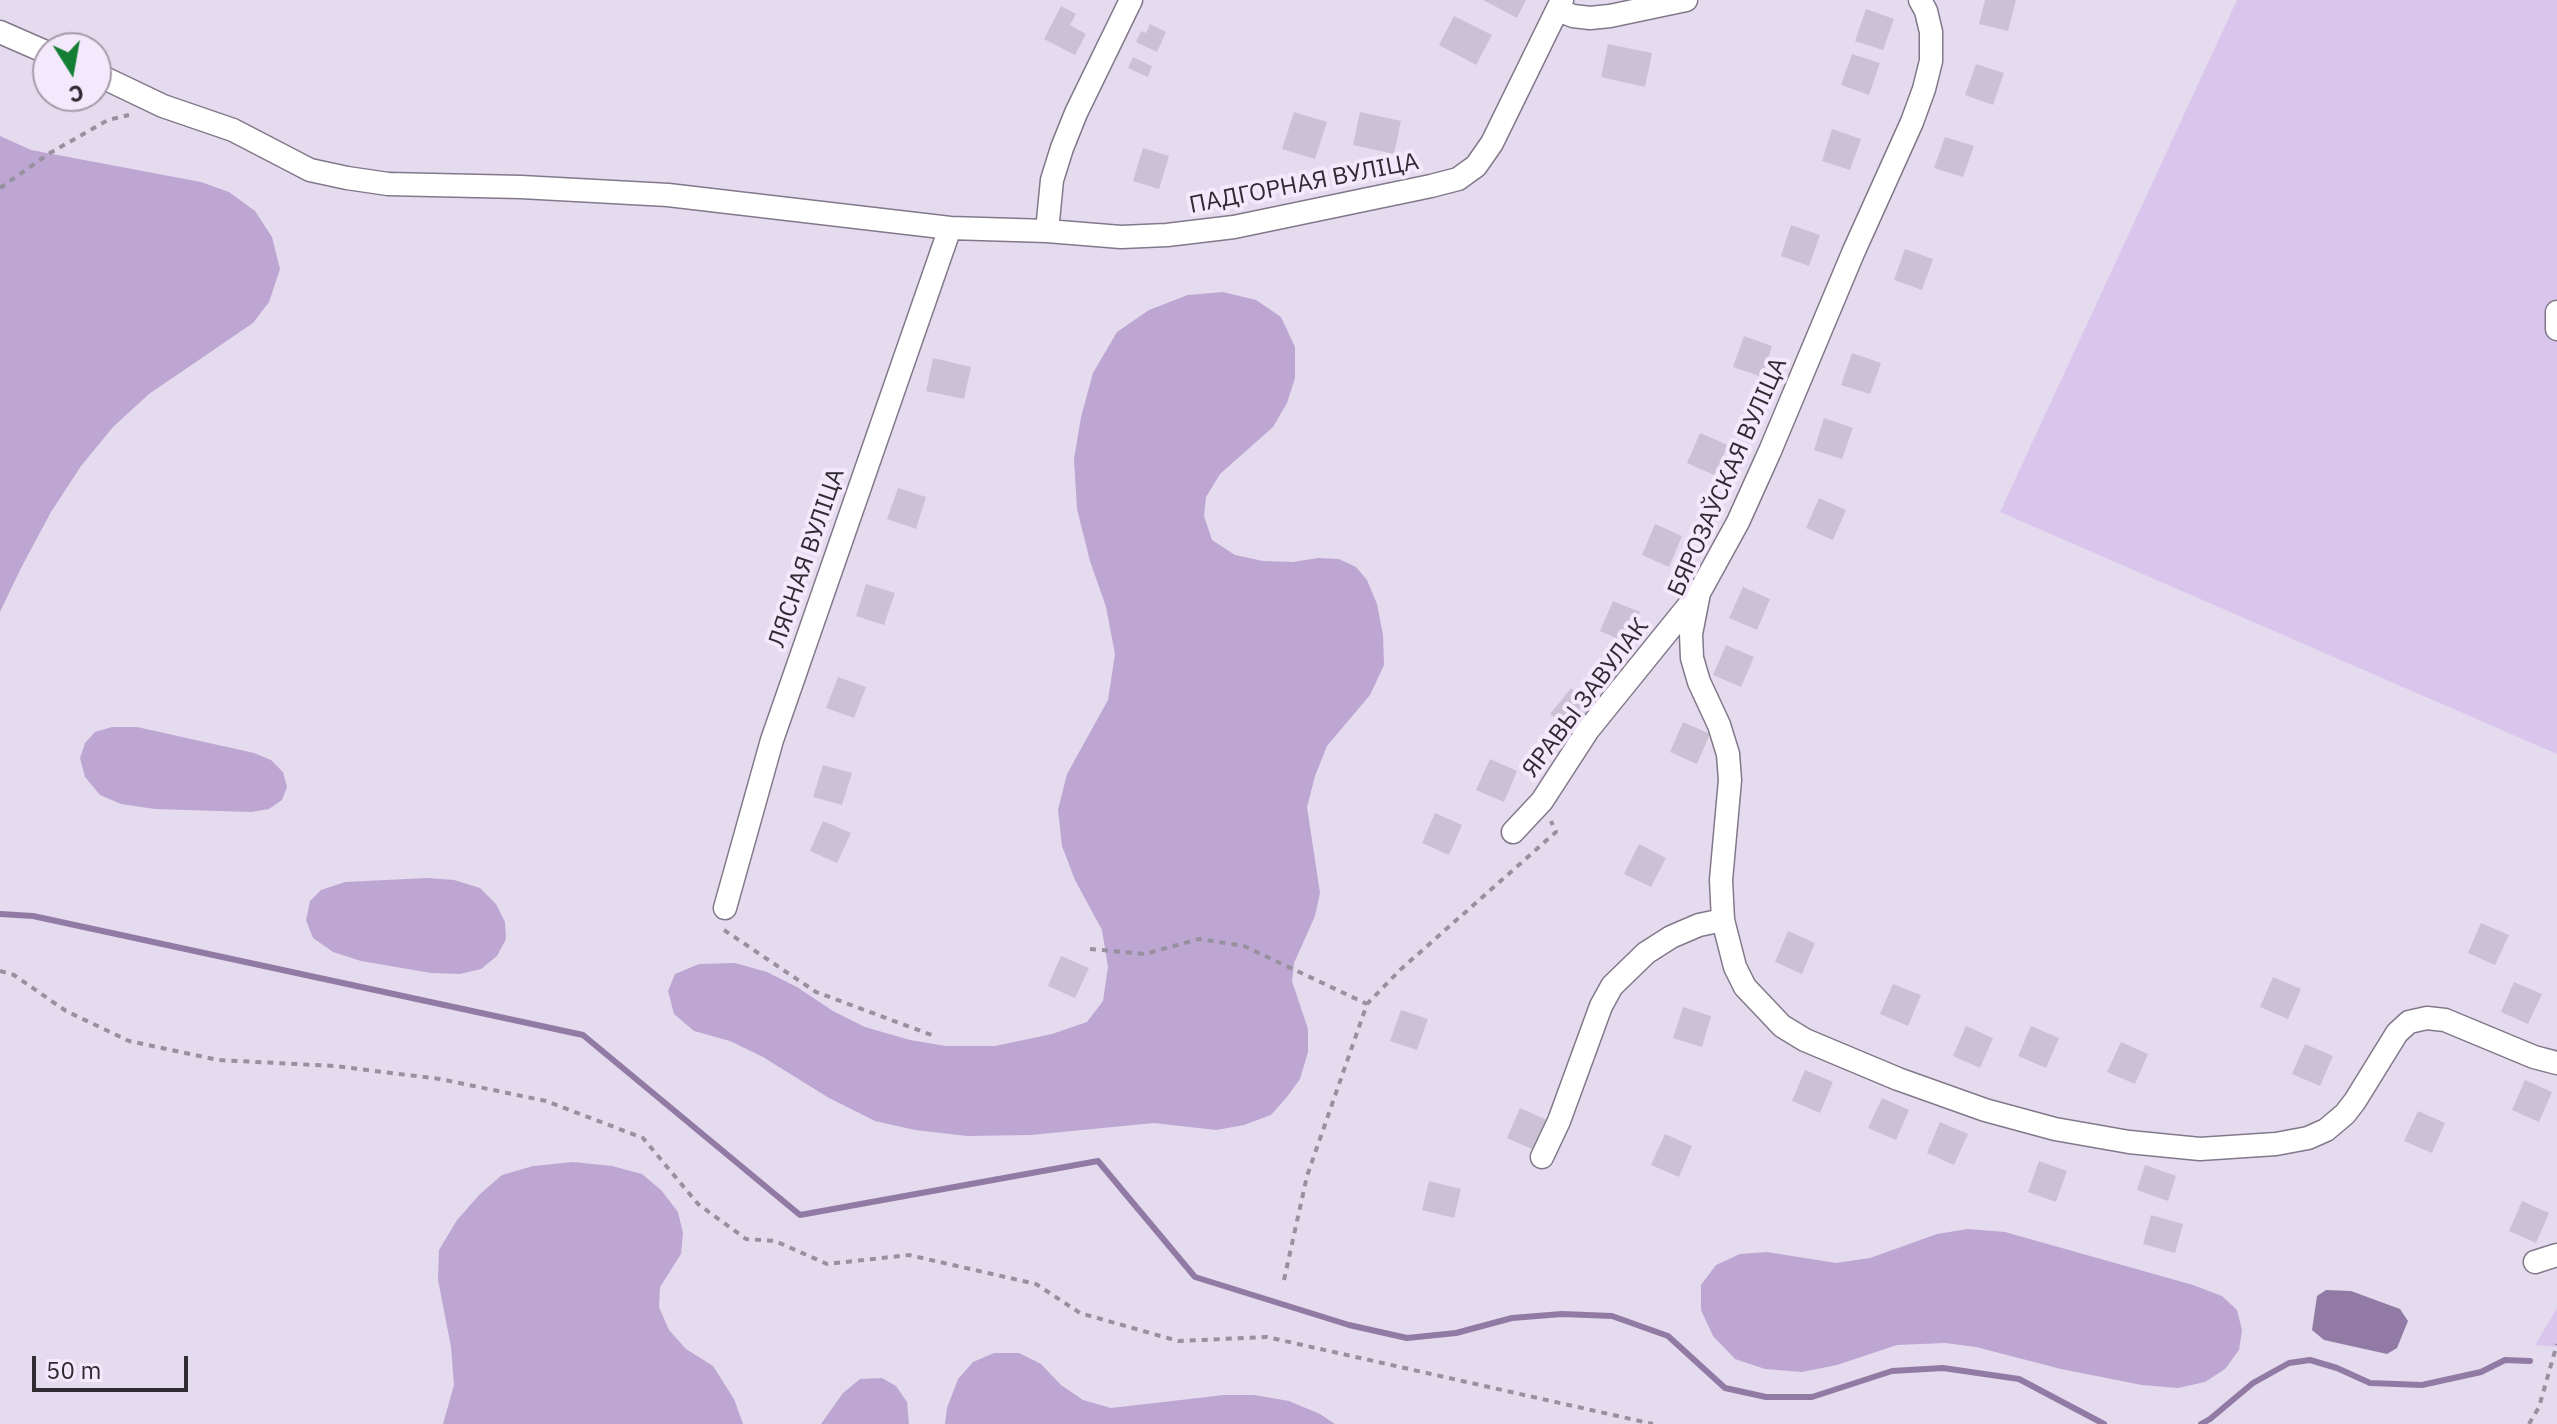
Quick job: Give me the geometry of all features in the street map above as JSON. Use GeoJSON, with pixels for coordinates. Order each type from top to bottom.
{"type":"FeatureCollection","features":[{"type":"Feature","properties":{"kind":"street"},"geometry":{"type":"LineString","coordinates":[[1047,231],[1052,180],[1062,148],[1131,0]]}},
{"type":"Feature","properties":{"kind":"street"},"geometry":{"type":"LineString","coordinates":[[1560,5],[1573,16],[1590,18],[1686,0]]}},
{"type":"Feature","properties":{"kind":"street","name":"БЯРОЗАЎСКАЯ ВУЛІЦА"},"geometry":{"type":"LineString","coordinates":[[1920,0],[1931,32],[1931,61],[1912,122],[1738,522],[1699,593],[1691,634],[1692,658],[1699,682],[1719,725],[1728,754],[1730,780],[1721,880],[1723,920],[1735,967],[1745,987],[1782,1026],[1805,1040],[1898,1079],[1985,1110],[2055,1129],[2129,1142],[2200,1149],[2241,1148],[2308,1138],[2326,1130],[2355,1101],[2397,1033],[2409,1022],[2427,1018],[2445,1020],[2534,1057],[2557,1063]]}},
{"type":"Feature","properties":{"kind":"street","name":"ПАДГОРНАЯ ВУЛІЦА"},"geometry":{"type":"LineString","coordinates":[[112,82],[163,106],[233,130],[310,170],[347,178],[388,184],[668,195],[950,228],[1121,237],[1234,227],[1458,179],[1476,166],[1492,143],[1560,5]]}},
{"type":"Feature","properties":{"kind":"street"},"geometry":{"type":"LineString","coordinates":[[0,32],[32,46]]}},
{"type":"Feature","properties":{"kind":"street","name":"ЛЯСНАЯ ВУЛІЦА"},"geometry":{"type":"LineString","coordinates":[[725,908],[772,740],[950,228]]}},
{"type":"Feature","properties":{"kind":"street"},"geometry":{"type":"LineString","coordinates":[[2557,312],[2557,329]]}},
{"type":"Feature","properties":{"kind":"street","name":"ЯРАВЫ ЗАВУЛАК"},"geometry":{"type":"LineString","coordinates":[[1513,832],[1542,801],[1588,730],[1699,593]]}},
{"type":"Feature","properties":{"kind":"street"},"geometry":{"type":"LineString","coordinates":[[1542,1157],[1559,1121],[1601,1006],[1612,986],[1646,953],[1671,937],[1699,925],[1723,920]]}},
{"type":"Feature","properties":{"kind":"street"},"geometry":{"type":"LineString","coordinates":[[2535,1262],[2557,1255]]}},
{"type":"Feature","properties":{"kind":"path"},"geometry":{"type":"LineString","coordinates":[[0,188],[50,153],[108,120],[163,106]]}},
{"type":"Feature","properties":{"kind":"path"},"geometry":{"type":"LineString","coordinates":[[1284,1280],[1307,1176],[1367,1004],[1400,970],[1556,832],[1542,801]]}},
{"type":"Feature","properties":{"kind":"path"},"geometry":{"type":"LineString","coordinates":[[725,908],[722,928],[816,992],[937,1037]]}},
{"type":"Feature","properties":{"kind":"path"},"geometry":{"type":"LineString","coordinates":[[1090,949],[1145,954],[1199,939],[1244,946],[1367,1004]]}},
{"type":"Feature","properties":{"kind":"path"},"geometry":{"type":"LineString","coordinates":[[0,971],[14,975],[66,1011],[129,1041],[218,1060],[335,1066],[440,1079],[546,1101],[643,1138],[698,1204],[746,1239],[775,1241],[827,1264],[909,1255],[1036,1284],[1080,1313],[1178,1341],[1267,1337],[1653,1424]]}},
{"type":"Feature","properties":{"kind":"path"},"geometry":{"type":"LineString","coordinates":[[2529,1424],[2539,1407],[2557,1344]]}},
{"type":"Feature","properties":{"kind":"shaded area"},"geometry":{"type":"Polygon","coordinates":[[[2237,0],[2557,0],[2557,754],[2000,512],[2237,0]]]}},
{"type":"Feature","properties":{"kind":"shaded area"},"geometry":{"type":"Polygon","coordinates":[[[0,136],[31,150],[201,182],[229,192],[255,211],[272,237],[280,269],[269,302],[253,323],[149,394],[113,427],[81,466],[51,512],[0,612],[0,136]]]}},
{"type":"Feature","properties":{"kind":"shaded area"},"geometry":{"type":"Polygon","coordinates":[[[1223,292],[1256,300],[1281,317],[1295,347],[1295,378],[1287,403],[1273,427],[1220,474],[1206,497],[1204,516],[1212,540],[1235,555],[1263,561],[1339,559],[1356,567],[1367,580],[1377,604],[1383,635],[1384,665],[1370,695],[1327,746],[1307,807],[1320,893],[1315,916],[1294,963],[1292,981],[1308,1029],[1308,1052],[1300,1079],[1271,1115],[1244,1125],[1216,1130],[1154,1123],[1031,1135],[967,1136],[915,1130],[875,1121],[829,1098],[763,1057],[730,1041],[694,1031],[674,1014],[668,991],[675,974],[699,964],[735,963],[767,972],[865,1027],[946,1046],[995,1046],[1052,1034],[1087,1022],[1103,1001],[1108,967],[1102,930],[1075,880],[1062,846],[1058,810],[1067,774],[1108,700],[1115,654],[1106,607],[1077,509],[1074,459],[1081,417],[1093,373],[1117,332],[1149,310],[1188,295],[1223,292]]]}},
{"type":"Feature","properties":{"kind":"shaded area"},"geometry":{"type":"Polygon","coordinates":[[[112,727],[137,727],[254,753],[271,760],[283,772],[287,787],[282,800],[269,809],[251,812],[155,809],[121,804],[100,795],[85,777],[80,758],[85,743],[95,732],[112,727]]]}},
{"type":"Feature","properties":{"kind":"shaded area"},"geometry":{"type":"Polygon","coordinates":[[[427,878],[454,880],[480,888],[496,904],[505,922],[506,939],[497,956],[481,969],[460,974],[431,973],[361,961],[333,952],[313,938],[306,920],[310,901],[321,890],[345,882],[427,878]]]}},
{"type":"Feature","properties":{"kind":"shaded area"},"geometry":{"type":"Polygon","coordinates":[[[573,1162],[612,1166],[642,1174],[661,1190],[678,1212],[683,1233],[681,1254],[660,1287],[659,1307],[669,1330],[686,1349],[713,1366],[734,1399],[743,1424],[443,1424],[454,1385],[451,1347],[438,1280],[439,1250],[457,1220],[502,1175],[533,1166],[573,1162]]]}},
{"type":"Feature","properties":{"kind":"shaded area"},"geometry":{"type":"Polygon","coordinates":[[[1968,1229],[2005,1232],[2222,1296],[2237,1310],[2242,1330],[2239,1350],[2225,1369],[2205,1382],[2178,1388],[2142,1385],[2061,1369],[1976,1347],[1945,1343],[1897,1345],[1837,1365],[1802,1372],[1765,1369],[1735,1359],[1713,1336],[1701,1310],[1701,1285],[1716,1265],[1740,1254],[1767,1252],[1836,1263],[1870,1258],[1937,1234],[1968,1229]]]}},
{"type":"Feature","properties":{"kind":"shaded area"},"geometry":{"type":"Polygon","coordinates":[[[2326,1290],[2351,1291],[2400,1309],[2408,1321],[2397,1348],[2387,1354],[2324,1340],[2312,1330],[2317,1296],[2326,1290]]]}},
{"type":"Feature","properties":{"kind":"shaded area"},"geometry":{"type":"Polygon","coordinates":[[[2557,1308],[2557,1347],[2535,1345],[2557,1308]]]}},
{"type":"Feature","properties":{"kind":"shaded area"},"geometry":{"type":"Polygon","coordinates":[[[994,1353],[1019,1353],[1041,1364],[1061,1385],[1083,1400],[1111,1408],[1224,1395],[1254,1395],[1289,1401],[1335,1424],[945,1424],[947,1408],[958,1379],[973,1362],[994,1353]]]}},
{"type":"Feature","properties":{"kind":"shaded area"},"geometry":{"type":"Polygon","coordinates":[[[882,1378],[896,1386],[907,1402],[909,1424],[821,1424],[843,1393],[860,1379],[882,1378]]]}},
{"type":"Feature","properties":{"kind":"building"},"geometry":{"type":"Polygon","coordinates":[[[1483,0],[1526,0],[1517,18],[1483,0]]]}},
{"type":"Feature","properties":{"kind":"building"},"geometry":{"type":"Polygon","coordinates":[[[1985,0],[2016,0],[2008,31],[1979,24],[1985,0]]]}},
{"type":"Feature","properties":{"kind":"building"},"geometry":{"type":"Polygon","coordinates":[[[1061,6],[1076,14],[1070,25],[1086,34],[1075,55],[1044,39],[1061,6]]]}},
{"type":"Feature","properties":{"kind":"building"},"geometry":{"type":"Polygon","coordinates":[[[1866,9],[1894,19],[1883,50],[1855,41],[1866,9]]]}},
{"type":"Feature","properties":{"kind":"building"},"geometry":{"type":"Polygon","coordinates":[[[1454,16],[1492,35],[1476,65],[1439,45],[1454,16]]]}},
{"type":"Feature","properties":{"kind":"building"},"geometry":{"type":"Polygon","coordinates":[[[1150,24],[1166,32],[1157,52],[1136,42],[1141,31],[1146,33],[1150,24]]]}},
{"type":"Feature","properties":{"kind":"building"},"geometry":{"type":"Polygon","coordinates":[[[1608,44],[1652,53],[1645,87],[1601,77],[1608,44]]]}},
{"type":"Feature","properties":{"kind":"building"},"geometry":{"type":"Polygon","coordinates":[[[1852,54],[1880,63],[1869,95],[1841,85],[1852,54]]]}},
{"type":"Feature","properties":{"kind":"building"},"geometry":{"type":"Polygon","coordinates":[[[1133,57],[1152,66],[1148,77],[1128,68],[1133,57]]]}},
{"type":"Feature","properties":{"kind":"building"},"geometry":{"type":"Polygon","coordinates":[[[1976,64],[2004,73],[1993,105],[1965,95],[1976,64]]]}},
{"type":"Feature","properties":{"kind":"building"},"geometry":{"type":"Polygon","coordinates":[[[1294,112],[1327,122],[1315,159],[1282,149],[1294,112]]]}},
{"type":"Feature","properties":{"kind":"building"},"geometry":{"type":"Polygon","coordinates":[[[1360,112],[1401,121],[1394,154],[1353,145],[1360,112]]]}},
{"type":"Feature","properties":{"kind":"building"},"geometry":{"type":"Polygon","coordinates":[[[1832,129],[1861,139],[1850,170],[1822,161],[1832,129]]]}},
{"type":"Feature","properties":{"kind":"building"},"geometry":{"type":"Polygon","coordinates":[[[1945,137],[1974,146],[1963,177],[1934,168],[1945,137]]]}},
{"type":"Feature","properties":{"kind":"building"},"geometry":{"type":"Polygon","coordinates":[[[1143,148],[1169,156],[1159,189],[1133,181],[1143,148]]]}},
{"type":"Feature","properties":{"kind":"building"},"geometry":{"type":"Polygon","coordinates":[[[1791,225],[1820,235],[1809,266],[1781,256],[1791,225]]]}},
{"type":"Feature","properties":{"kind":"building"},"geometry":{"type":"Polygon","coordinates":[[[1905,249],[1933,259],[1922,290],[1894,280],[1905,249]]]}},
{"type":"Feature","properties":{"kind":"building"},"geometry":{"type":"Polygon","coordinates":[[[1744,336],[1772,346],[1762,377],[1733,367],[1744,336]]]}},
{"type":"Feature","properties":{"kind":"building"},"geometry":{"type":"Polygon","coordinates":[[[1852,353],[1881,363],[1870,394],[1841,385],[1852,353]]]}},
{"type":"Feature","properties":{"kind":"building"},"geometry":{"type":"Polygon","coordinates":[[[933,358],[971,367],[964,399],[926,391],[933,358]]]}},
{"type":"Feature","properties":{"kind":"building"},"geometry":{"type":"Polygon","coordinates":[[[1824,418],[1853,428],[1842,459],[1814,450],[1824,418]]]}},
{"type":"Feature","properties":{"kind":"building"},"geometry":{"type":"Polygon","coordinates":[[[1700,433],[1728,445],[1714,475],[1687,463],[1700,433]]]}},
{"type":"Feature","properties":{"kind":"building"},"geometry":{"type":"Polygon","coordinates":[[[898,488],[926,497],[916,529],[887,519],[898,488]]]}},
{"type":"Feature","properties":{"kind":"building"},"geometry":{"type":"Polygon","coordinates":[[[1819,498],[1846,510],[1833,540],[1806,528],[1819,498]]]}},
{"type":"Feature","properties":{"kind":"building"},"geometry":{"type":"Polygon","coordinates":[[[1655,524],[1682,536],[1669,567],[1642,555],[1655,524]]]}},
{"type":"Feature","properties":{"kind":"building"},"geometry":{"type":"Polygon","coordinates":[[[866,584],[895,593],[884,625],[856,616],[866,584]]]}},
{"type":"Feature","properties":{"kind":"building"},"geometry":{"type":"Polygon","coordinates":[[[1743,587],[1770,599],[1757,630],[1729,618],[1743,587]]]}},
{"type":"Feature","properties":{"kind":"building"},"geometry":{"type":"Polygon","coordinates":[[[1613,601],[1640,612],[1627,643],[1600,631],[1613,601]]]}},
{"type":"Feature","properties":{"kind":"building"},"geometry":{"type":"Polygon","coordinates":[[[1726,645],[1754,657],[1741,687],[1713,675],[1726,645]]]}},
{"type":"Feature","properties":{"kind":"building"},"geometry":{"type":"Polygon","coordinates":[[[838,677],[866,687],[854,718],[826,708],[838,677]]]}},
{"type":"Feature","properties":{"kind":"building"},"geometry":{"type":"Polygon","coordinates":[[[1571,688],[1594,706],[1574,732],[1550,714],[1571,688]]]}},
{"type":"Feature","properties":{"kind":"building"},"geometry":{"type":"Polygon","coordinates":[[[1683,722],[1710,734],[1697,764],[1670,752],[1683,722]]]}},
{"type":"Feature","properties":{"kind":"building"},"geometry":{"type":"Polygon","coordinates":[[[1490,759],[1517,771],[1504,802],[1476,790],[1490,759]]]}},
{"type":"Feature","properties":{"kind":"building"},"geometry":{"type":"Polygon","coordinates":[[[823,765],[852,773],[842,805],[813,797],[823,765]]]}},
{"type":"Feature","properties":{"kind":"building"},"geometry":{"type":"Polygon","coordinates":[[[1435,813],[1462,825],[1449,855],[1422,843],[1435,813]]]}},
{"type":"Feature","properties":{"kind":"building"},"geometry":{"type":"Polygon","coordinates":[[[823,821],[851,833],[837,863],[810,851],[823,821]]]}},
{"type":"Feature","properties":{"kind":"building"},"geometry":{"type":"Polygon","coordinates":[[[1639,844],[1666,858],[1651,887],[1624,874],[1639,844]]]}},
{"type":"Feature","properties":{"kind":"building"},"geometry":{"type":"Polygon","coordinates":[[[2481,923],[2509,935],[2495,965],[2468,953],[2481,923]]]}},
{"type":"Feature","properties":{"kind":"building"},"geometry":{"type":"Polygon","coordinates":[[[1788,931],[1815,943],[1802,974],[1775,962],[1788,931]]]}},
{"type":"Feature","properties":{"kind":"building"},"geometry":{"type":"Polygon","coordinates":[[[1061,956],[1089,968],[1075,998],[1048,986],[1061,956]]]}},
{"type":"Feature","properties":{"kind":"building"},"geometry":{"type":"Polygon","coordinates":[[[2273,977],[2301,989],[2288,1019],[2260,1007],[2273,977]]]}},
{"type":"Feature","properties":{"kind":"building"},"geometry":{"type":"Polygon","coordinates":[[[2514,982],[2542,994],[2528,1024],[2501,1012],[2514,982]]]}},
{"type":"Feature","properties":{"kind":"building"},"geometry":{"type":"Polygon","coordinates":[[[1893,984],[1921,995],[1908,1026],[1880,1014],[1893,984]]]}},
{"type":"Feature","properties":{"kind":"building"},"geometry":{"type":"Polygon","coordinates":[[[1683,1007],[1711,1016],[1702,1047],[1673,1038],[1683,1007]]]}},
{"type":"Feature","properties":{"kind":"building"},"geometry":{"type":"Polygon","coordinates":[[[1401,1010],[1428,1019],[1417,1050],[1390,1041],[1401,1010]]]}},
{"type":"Feature","properties":{"kind":"building"},"geometry":{"type":"Polygon","coordinates":[[[1966,1026],[1993,1038],[1980,1068],[1953,1056],[1966,1026]]]}},
{"type":"Feature","properties":{"kind":"building"},"geometry":{"type":"Polygon","coordinates":[[[2031,1026],[2059,1038],[2046,1068],[2018,1056],[2031,1026]]]}},
{"type":"Feature","properties":{"kind":"building"},"geometry":{"type":"Polygon","coordinates":[[[2121,1042],[2148,1054],[2135,1084],[2107,1072],[2121,1042]]]}},
{"type":"Feature","properties":{"kind":"building"},"geometry":{"type":"Polygon","coordinates":[[[2305,1044],[2333,1056],[2320,1086],[2292,1074],[2305,1044]]]}},
{"type":"Feature","properties":{"kind":"building"},"geometry":{"type":"Polygon","coordinates":[[[1805,1070],[1833,1082],[1820,1113],[1792,1101],[1805,1070]]]}},
{"type":"Feature","properties":{"kind":"building"},"geometry":{"type":"Polygon","coordinates":[[[2525,1080],[2552,1092],[2539,1122],[2512,1110],[2525,1080]]]}},
{"type":"Feature","properties":{"kind":"building"},"geometry":{"type":"Polygon","coordinates":[[[1882,1098],[1909,1110],[1896,1140],[1868,1128],[1882,1098]]]}},
{"type":"Feature","properties":{"kind":"building"},"geometry":{"type":"Polygon","coordinates":[[[1520,1108],[1547,1120],[1534,1150],[1507,1138],[1520,1108]]]}},
{"type":"Feature","properties":{"kind":"building"},"geometry":{"type":"Polygon","coordinates":[[[2418,1111],[2445,1123],[2432,1153],[2404,1141],[2418,1111]]]}},
{"type":"Feature","properties":{"kind":"building"},"geometry":{"type":"Polygon","coordinates":[[[1940,1122],[1968,1134],[1954,1165],[1927,1153],[1940,1122]]]}},
{"type":"Feature","properties":{"kind":"building"},"geometry":{"type":"Polygon","coordinates":[[[1665,1134],[1692,1146],[1679,1177],[1651,1165],[1665,1134]]]}},
{"type":"Feature","properties":{"kind":"building"},"geometry":{"type":"Polygon","coordinates":[[[2039,1161],[2067,1171],[2056,1202],[2028,1192],[2039,1161]]]}},
{"type":"Feature","properties":{"kind":"building"},"geometry":{"type":"Polygon","coordinates":[[[2145,1165],[2176,1176],[2168,1201],[2137,1190],[2145,1165]]]}},
{"type":"Feature","properties":{"kind":"building"},"geometry":{"type":"Polygon","coordinates":[[[1429,1181],[1461,1189],[1454,1218],[1422,1210],[1429,1181]]]}},
{"type":"Feature","properties":{"kind":"building"},"geometry":{"type":"Polygon","coordinates":[[[2522,1201],[2549,1213],[2536,1243],[2509,1231],[2522,1201]]]}},
{"type":"Feature","properties":{"kind":"building"},"geometry":{"type":"Polygon","coordinates":[[[2151,1215],[2183,1224],[2175,1253],[2143,1244],[2151,1215]]]}},
{"type":"Feature","properties":{"kind":"waterway"},"geometry":{"type":"LineString","coordinates":[[0,914],[33,916],[583,1035],[800,1215],[1098,1161],[1195,1277],[1349,1325],[1407,1338],[1456,1333],[1512,1318],[1562,1314],[1612,1316],[1668,1336],[1725,1388],[1766,1397],[1812,1397],[1892,1371],[1943,1368],[2019,1379],[2104,1424]]}},
{"type":"Feature","properties":{"kind":"waterway"},"geometry":{"type":"LineString","coordinates":[[2201,1424],[2253,1383],[2289,1363],[2310,1360],[2370,1383],[2422,1385],[2481,1372],[2505,1360],[2530,1361]]}}]}
